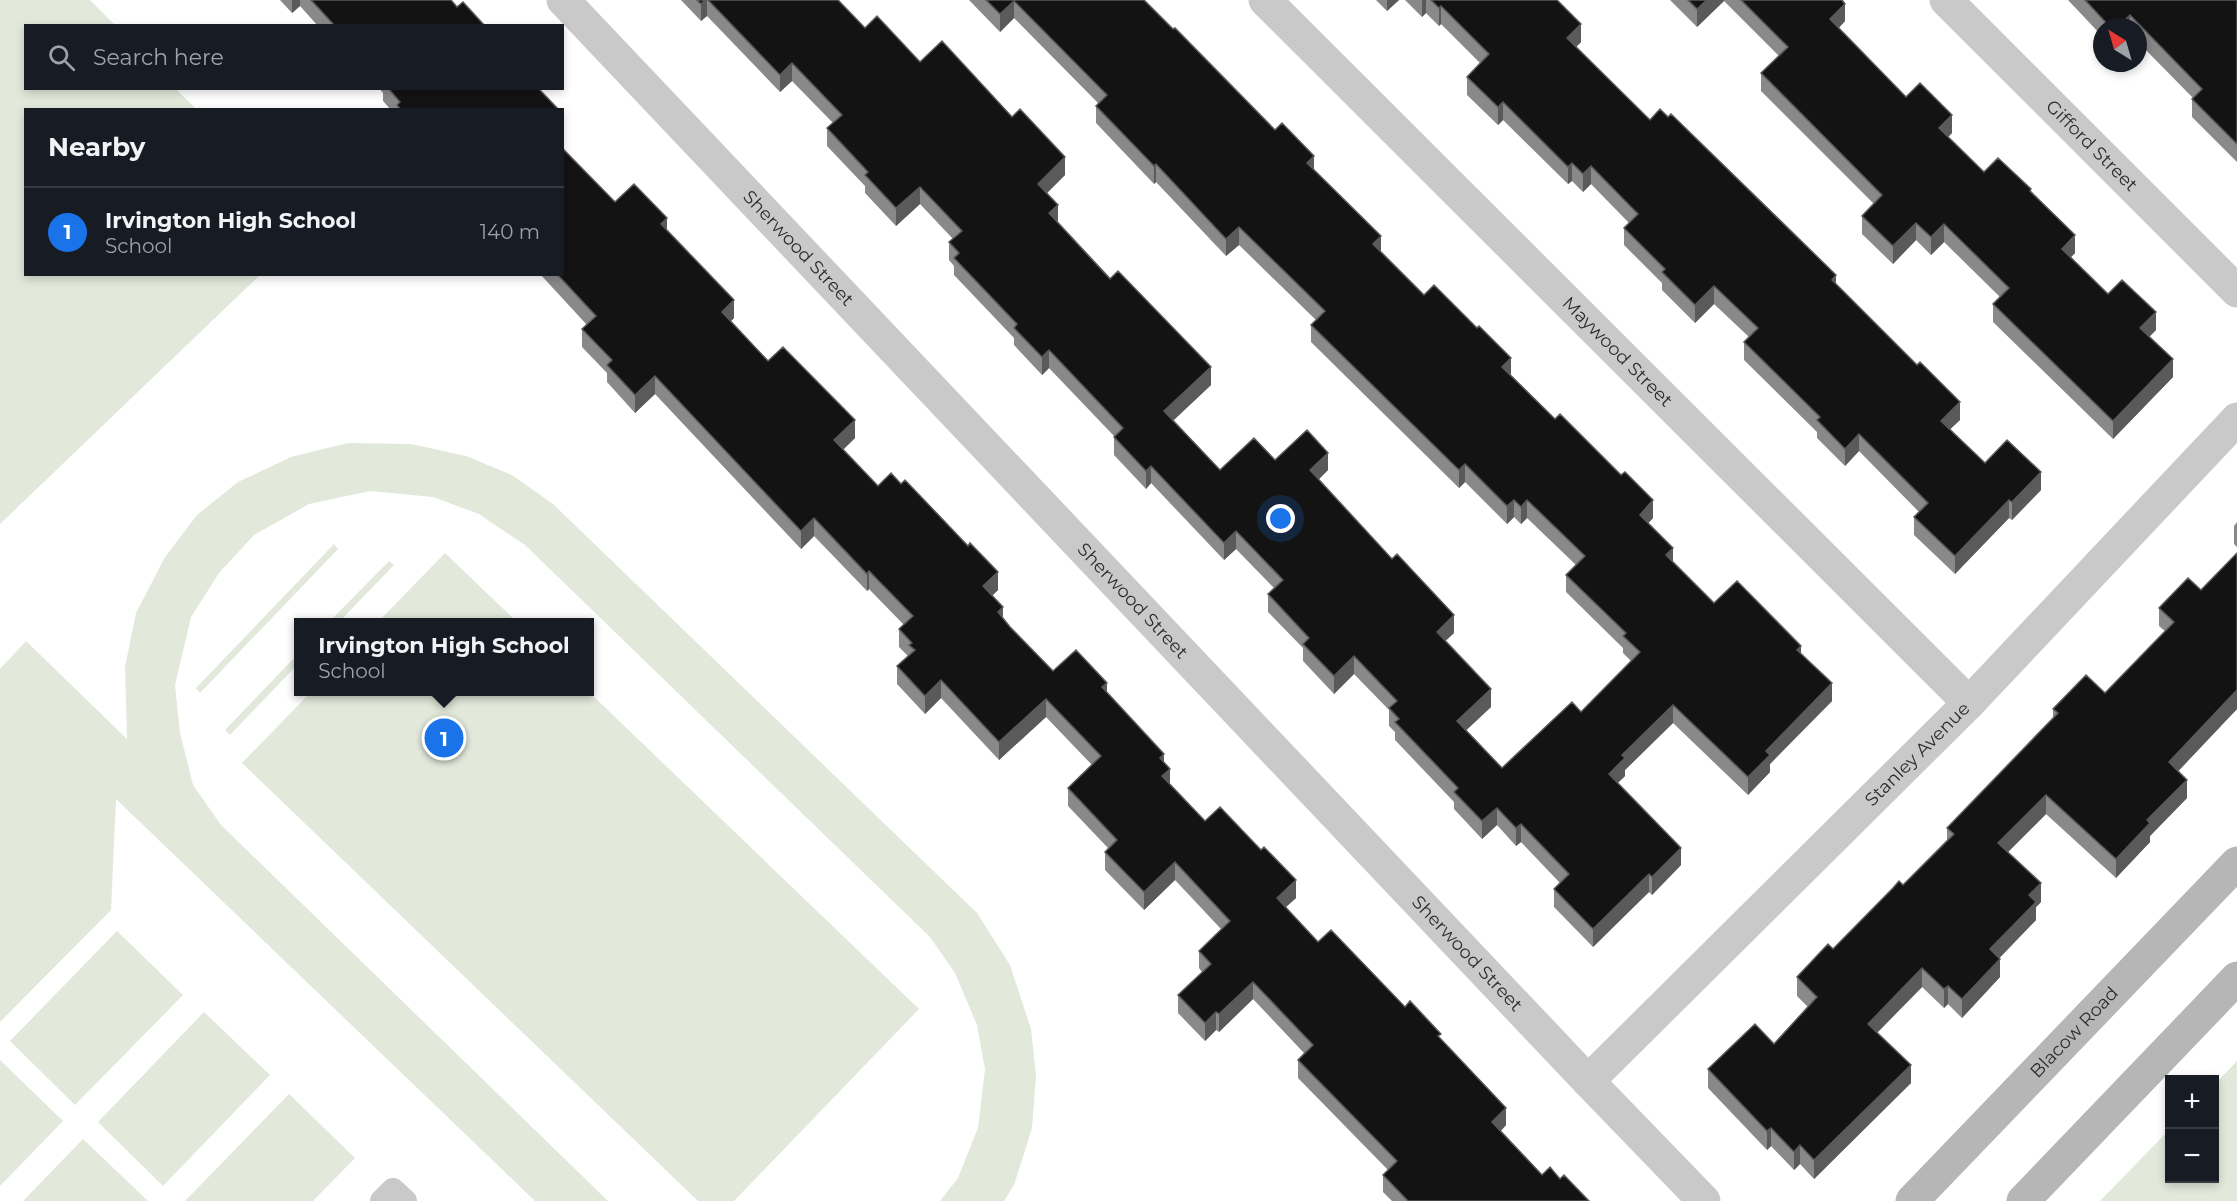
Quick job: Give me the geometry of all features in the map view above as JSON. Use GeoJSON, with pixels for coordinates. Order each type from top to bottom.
{"type":"FeatureCollection","features":[{"type":"Feature","properties":{"kind":"main road","name":"Blacow Road"},"geometry":{"type":"LineString","coordinates":[[1912,1201],[2237,863]]}},
{"type":"Feature","properties":{"kind":"main road"},"geometry":{"type":"LineString","coordinates":[[2023,1201],[2237,978]]}},
{"type":"Feature","properties":{"kind":"street","name":"Sherwood Street"},"geometry":{"type":"LineString","coordinates":[[563,0],[1704,1201]]}},
{"type":"Feature","properties":{"kind":"street","name":"Maywood Street"},"geometry":{"type":"LineString","coordinates":[[1265,0],[1969,703]]}},
{"type":"Feature","properties":{"kind":"street","name":"Gifford Street"},"geometry":{"type":"LineString","coordinates":[[1946,0],[2237,291]]}},
{"type":"Feature","properties":{"kind":"street","name":"Stanley Avenue"},"geometry":{"type":"LineString","coordinates":[[1588,1081],[1969,703],[2237,419]]}},
{"type":"Feature","properties":{"kind":"lane"},"geometry":{"type":"LineString","coordinates":[[382,1201],[393,1190],[405,1201]]}},
{"type":"Feature","properties":{"kind":"shaded area"},"geometry":{"type":"Polygon","coordinates":[[[0,0],[90,0],[114,24],[24,24],[24,90],[177,90],[195,108],[24,108],[24,276],[259,276],[0,524],[0,0]]]}},
{"type":"Feature","properties":{"kind":"shaded area"},"geometry":{"type":"Polygon","coordinates":[[[348,443],[411,444],[466,456],[512,475],[553,504],[977,913],[1010,965],[1031,1029],[1036,1076],[1032,1128],[1014,1185],[1004,1201],[940,1201],[958,1178],[978,1128],[985,1069],[977,1025],[955,973],[930,937],[525,545],[479,514],[433,497],[370,491],[309,504],[254,535],[219,573],[191,617],[175,685],[180,733],[193,785],[221,825],[608,1201],[535,1201],[116,799],[111,910],[0,1022],[0,669],[26,641],[127,739],[125,667],[136,613],[165,557],[197,515],[238,482],[291,457],[348,443]]]}},
{"type":"Feature","properties":{"kind":"shaded area"},"geometry":{"type":"Polygon","coordinates":[[[334,544],[338,549],[200,693],[196,688],[334,544]]]}},
{"type":"Feature","properties":{"kind":"shaded area"},"geometry":{"type":"Polygon","coordinates":[[[445,553],[513,618],[382,618],[445,553]]]}},
{"type":"Feature","properties":{"kind":"shaded area"},"geometry":{"type":"Polygon","coordinates":[[[389,561],[394,565],[343,618],[333,618],[389,561]]]}},
{"type":"Feature","properties":{"kind":"shaded area"},"geometry":{"type":"Polygon","coordinates":[[[294,658],[294,668],[230,735],[225,730],[294,658]]]}},
{"type":"Feature","properties":{"kind":"shaded area"},"geometry":{"type":"Polygon","coordinates":[[[307,696],[593,696],[919,1009],[734,1201],[698,1201],[242,763],[307,696]]]}},
{"type":"Feature","properties":{"kind":"shaded area"},"geometry":{"type":"Polygon","coordinates":[[[117,931],[183,995],[75,1105],[10,1041],[117,931]]]}},
{"type":"Feature","properties":{"kind":"shaded area"},"geometry":{"type":"Polygon","coordinates":[[[204,1012],[270,1075],[163,1186],[98,1122],[204,1012]]]}},
{"type":"Feature","properties":{"kind":"shaded area"},"geometry":{"type":"Polygon","coordinates":[[[0,1060],[63,1121],[0,1186],[0,1060]]]}},
{"type":"Feature","properties":{"kind":"shaded area"},"geometry":{"type":"Polygon","coordinates":[[[2237,1061],[2237,1201],[2100,1201],[2165,1134],[2165,1183],[2219,1183],[2219,1080],[2237,1061]]]}},
{"type":"Feature","properties":{"kind":"shaded area"},"geometry":{"type":"Polygon","coordinates":[[[289,1094],[355,1158],[313,1201],[185,1201],[289,1094]]]}},
{"type":"Feature","properties":{"kind":"shaded area"},"geometry":{"type":"Polygon","coordinates":[[[83,1139],[148,1201],[23,1201],[83,1139]]]}},
{"type":"Feature","properties":{"kind":"building"},"geometry":{"type":"Polygon","coordinates":[[[311,0],[451,0],[457,7],[463,2],[483,24],[333,24],[311,0]]]}},
{"type":"Feature","properties":{"kind":"building"},"geometry":{"type":"Polygon","coordinates":[[[708,0],[838,0],[865,28],[877,16],[920,62],[942,41],[1012,117],[1020,109],[1065,157],[1038,184],[1058,205],[1049,213],[1110,279],[1118,271],[1211,367],[1164,411],[1220,470],[1254,438],[1275,460],[1307,430],[1328,453],[1310,470],[1392,559],[1397,554],[1454,615],[1437,632],[1491,689],[1457,721],[1502,768],[1572,702],[1581,712],[1640,652],[1623,636],[1626,633],[1566,575],[1585,556],[1527,500],[1521,507],[1514,500],[1507,506],[1465,464],[1459,470],[1311,325],[1325,311],[1239,227],[1226,239],[1156,164],[1154,166],[1096,106],[1107,95],[1014,1],[1000,14],[986,0],[1144,0],[1173,29],[1175,28],[1275,130],[1282,123],[1314,156],[1307,163],[1381,236],[1373,244],[1424,295],[1434,285],[1511,358],[1502,367],[1555,419],[1560,414],[1621,475],[1625,472],[1653,500],[1640,515],[1673,548],[1666,555],[1714,603],[1737,581],[1801,646],[1797,650],[1832,683],[1766,751],[1770,755],[1748,777],[1673,705],[1622,755],[1625,758],[1609,774],[1681,848],[1652,877],[1649,874],[1593,929],[1554,889],[1569,874],[1521,824],[1516,828],[1497,808],[1482,821],[1454,792],[1458,788],[1395,722],[1399,719],[1389,708],[1397,701],[1354,656],[1334,676],[1303,644],[1309,638],[1268,594],[1283,580],[1236,531],[1224,543],[1151,466],[1146,471],[1114,437],[1123,428],[1049,350],[1042,357],[1014,328],[1017,324],[954,258],[959,253],[949,242],[962,231],[920,187],[896,208],[865,175],[868,172],[827,128],[842,115],[792,63],[780,75],[708,0]]]}},
{"type":"Feature","properties":{"kind":"building"},"geometry":{"type":"Polygon","coordinates":[[[1431,0],[1557,0],[1581,24],[1567,38],[1650,120],[1660,109],[1668,117],[1671,114],[1836,275],[1832,280],[1917,365],[1920,362],[1960,402],[1941,421],[1985,463],[2007,440],[2041,472],[2012,502],[2009,500],[1955,556],[1914,517],[1928,503],[1859,434],[1845,449],[1817,420],[1820,417],[1744,342],[1758,328],[1714,286],[1695,305],[1662,272],[1665,269],[1624,228],[1638,214],[1591,166],[1583,174],[1572,163],[1568,167],[1503,102],[1498,107],[1467,77],[1489,54],[1441,6],[1439,8],[1431,0]]]}},
{"type":"Feature","properties":{"kind":"building"},"geometry":{"type":"Polygon","coordinates":[[[1688,0],[1707,0],[1697,9],[1688,0]]]}},
{"type":"Feature","properties":{"kind":"building"},"geometry":{"type":"Polygon","coordinates":[[[1741,0],[1842,0],[1845,4],[1830,19],[1906,97],[1920,83],[1952,115],[1939,128],[1984,172],[1998,158],[2031,189],[2030,191],[2075,235],[2062,249],[2108,294],[2122,280],[2156,312],[2140,328],[2173,359],[2113,421],[1993,304],[2009,288],[1944,224],[1931,237],[1916,223],[1893,246],[1862,216],[1882,195],[1761,73],[1788,47],[1741,0]]]}},
{"type":"Feature","properties":{"kind":"building"},"geometry":{"type":"Polygon","coordinates":[[[2085,0],[2237,0],[2237,144],[2192,99],[2202,89],[2147,32],[2147,18],[2133,18],[2130,15],[2127,18],[2102,18],[2085,0]]]}},
{"type":"Feature","properties":{"kind":"building"},"geometry":{"type":"Polygon","coordinates":[[[390,90],[540,90],[557,108],[399,108],[397,105],[400,102],[390,90]]]}},
{"type":"Feature","properties":{"kind":"building"},"geometry":{"type":"Polygon","coordinates":[[[564,150],[615,202],[634,184],[667,218],[661,224],[734,300],[722,312],[768,361],[783,347],[855,420],[834,440],[878,486],[891,473],[901,484],[905,480],[968,546],[970,543],[998,572],[983,586],[1003,607],[998,612],[1010,627],[1053,671],[1076,650],[1107,683],[1102,687],[1164,754],[1160,758],[1170,769],[1162,776],[1205,821],[1220,807],[1261,850],[1264,847],[1296,880],[1277,898],[1318,942],[1331,930],[1405,1007],[1410,1001],[1441,1034],[1438,1036],[1506,1108],[1492,1122],[1542,1175],[1550,1167],[1560,1179],[1564,1175],[1589,1201],[1408,1201],[1383,1175],[1397,1161],[1298,1060],[1313,1045],[1253,982],[1219,1014],[1216,1012],[1205,1023],[1178,995],[1211,964],[1199,951],[1230,921],[1175,862],[1144,892],[1105,852],[1117,840],[1068,788],[1101,756],[1046,699],[999,742],[941,680],[925,696],[897,666],[915,650],[909,645],[912,643],[899,629],[913,616],[869,571],[867,574],[814,518],[801,531],[655,376],[635,395],[607,365],[612,360],[582,329],[596,316],[559,276],[564,276],[564,150]]]}},
{"type":"Feature","properties":{"kind":"building"},"geometry":{"type":"Polygon","coordinates":[[[2237,553],[2237,690],[2169,762],[2187,780],[2147,820],[2150,823],[2116,859],[2046,795],[1998,843],[2041,883],[2029,895],[2036,902],[1990,949],[2000,959],[1962,999],[1948,986],[1944,989],[1922,968],[1868,1024],[1911,1065],[1814,1160],[1800,1145],[1794,1152],[1771,1128],[1767,1131],[1708,1069],[1755,1024],[1774,1044],[1817,997],[1797,977],[1828,944],[1833,949],[1899,881],[1903,885],[1954,834],[1947,828],[2058,713],[2053,709],[2086,675],[2105,693],[2174,622],[2159,608],[2188,578],[2201,590],[2237,553]]]}},
{"type":"Feature","properties":{"kind":"place","name":"Irvington High School"},"geometry":{"type":"Point","coordinates":[444,738]}}]}
